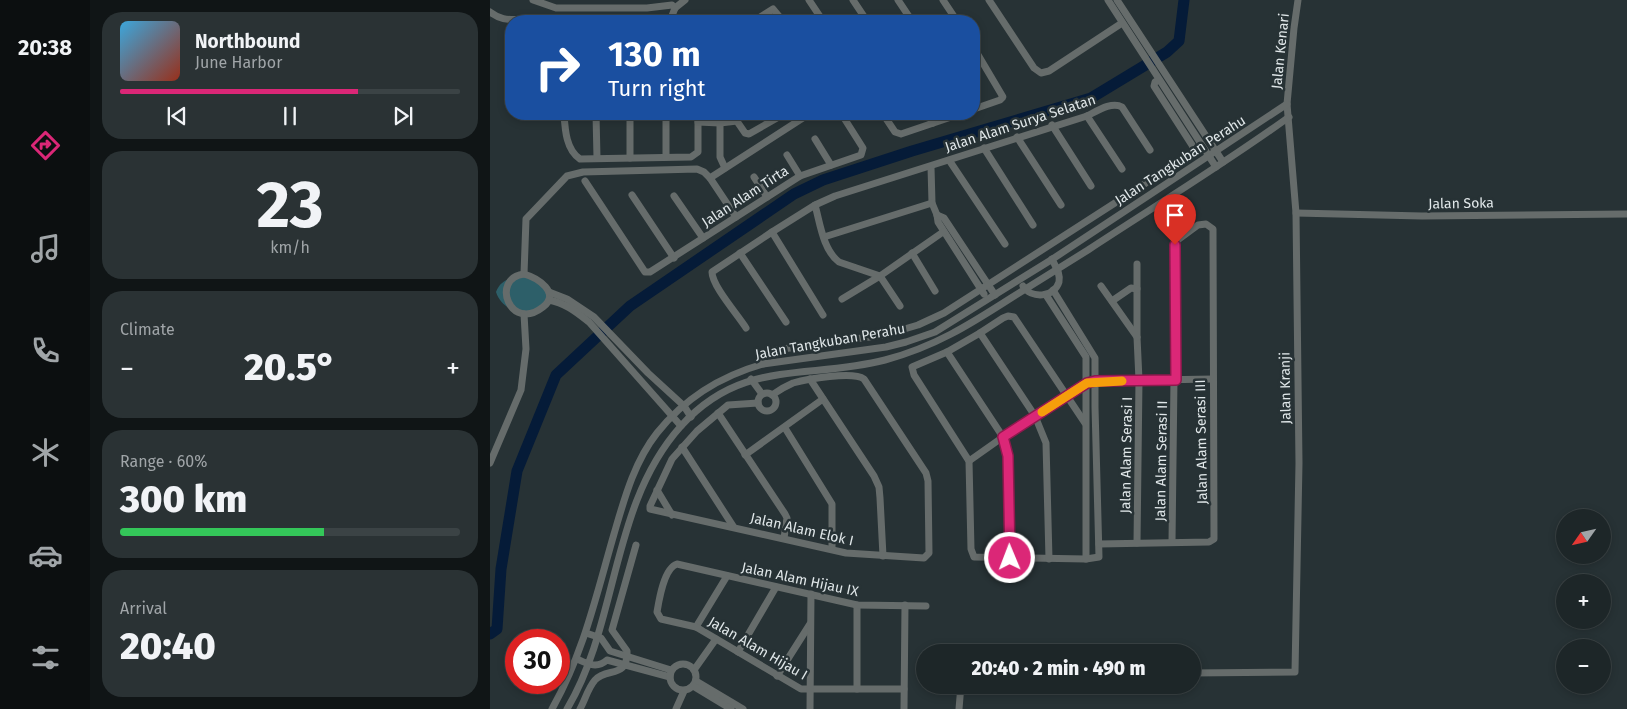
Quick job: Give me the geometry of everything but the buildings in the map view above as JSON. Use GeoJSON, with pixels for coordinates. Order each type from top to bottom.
{"type":"FeatureCollection","features":[{"type":"Feature","properties":{"kind":"street"},"geometry":{"type":"LineString","coordinates":[[533,0],[556,8],[583,9],[639,8],[672,4],[685,0]]}},
{"type":"Feature","properties":{"kind":"street"},"geometry":{"type":"LineString","coordinates":[[552,0],[556,8]]}},
{"type":"Feature","properties":{"kind":"street"},"geometry":{"type":"LineString","coordinates":[[579,0],[583,9]]}},
{"type":"Feature","properties":{"kind":"street"},"geometry":{"type":"LineString","coordinates":[[608,0],[612,8]]}},
{"type":"Feature","properties":{"kind":"street"},"geometry":{"type":"LineString","coordinates":[[635,0],[639,8]]}},
{"type":"Feature","properties":{"kind":"street"},"geometry":{"type":"LineString","coordinates":[[809,0],[819,15]]}},
{"type":"Feature","properties":{"kind":"street"},"geometry":{"type":"LineString","coordinates":[[853,0],[863,15]]}},
{"type":"Feature","properties":{"kind":"street"},"geometry":{"type":"LineString","coordinates":[[898,0],[908,15]]}},
{"type":"Feature","properties":{"kind":"street"},"geometry":{"type":"LineString","coordinates":[[943,0],[950,15]]}},
{"type":"Feature","properties":{"kind":"street"},"geometry":{"type":"LineString","coordinates":[[990,0],[1034,68],[1041,73],[1049,71],[1122,22]]}},
{"type":"Feature","properties":{"kind":"street"},"geometry":{"type":"LineString","coordinates":[[1108,0],[1216,167]]}},
{"type":"Feature","properties":{"kind":"street"},"geometry":{"type":"LineString","coordinates":[[1117,0],[1223,162]]}},
{"type":"Feature","properties":{"kind":"street","name":"Jalan Kenari"},"geometry":{"type":"LineString","coordinates":[[1288,104],[1298,0]]}},
{"type":"Feature","properties":{"kind":"street"},"geometry":{"type":"LineString","coordinates":[[764,15],[773,9],[778,15]]}},
{"type":"Feature","properties":{"kind":"street"},"geometry":{"type":"LineString","coordinates":[[490,12],[498,19],[505,20]]}},
{"type":"Feature","properties":{"kind":"street"},"geometry":{"type":"LineString","coordinates":[[980,58],[1003,97],[1000,100],[980,107]]}},
{"type":"Feature","properties":{"kind":"street"},"geometry":{"type":"LineString","coordinates":[[763,364],[764,353],[768,351],[884,334],[918,325],[944,313],[1132,193],[1194,150],[1154,86],[1157,77]]}},
{"type":"Feature","properties":{"kind":"street","name":"Jalan Alam Surya Selatan"},"geometry":{"type":"LineString","coordinates":[[746,328],[712,276],[713,271],[815,205],[835,196],[1087,116],[1117,104],[1122,107],[1150,150]]}},
{"type":"Feature","properties":{"kind":"street","name":"Jalan Kranji"},"geometry":{"type":"LineString","coordinates":[[1201,673],[1296,672],[1299,463],[1296,213],[1288,104]]}},
{"type":"Feature","properties":{"kind":"street","name":"Jalan Tangkuban Perahu"},"geometry":{"type":"LineString","coordinates":[[552,709],[570,678],[577,659],[616,526],[640,462],[656,434],[684,406],[715,383],[763,364],[835,356],[886,347],[935,332],[1020,280],[1288,104]]}},
{"type":"Feature","properties":{"kind":"street"},"geometry":{"type":"LineString","coordinates":[[1087,116],[1122,169]]}},
{"type":"Feature","properties":{"kind":"street","name":"Jalan Tangkuban Perahu"},"geometry":{"type":"LineString","coordinates":[[567,709],[582,682],[597,637],[626,532],[651,469],[680,426],[718,394],[751,379],[882,360],[939,342],[1057,270],[1290,117]]}},
{"type":"Feature","properties":{"kind":"street"},"geometry":{"type":"LineString","coordinates":[[565,120],[566,134],[572,150],[580,159],[691,157],[698,152],[698,120]]}},
{"type":"Feature","properties":{"kind":"street"},"geometry":{"type":"LineString","coordinates":[[596,120],[596,158]]}},
{"type":"Feature","properties":{"kind":"street"},"geometry":{"type":"LineString","coordinates":[[630,120],[630,158]]}},
{"type":"Feature","properties":{"kind":"street"},"geometry":{"type":"LineString","coordinates":[[666,120],[666,157]]}},
{"type":"Feature","properties":{"kind":"street"},"geometry":{"type":"LineString","coordinates":[[707,120],[720,123],[737,121],[745,133],[749,134],[769,120]]}},
{"type":"Feature","properties":{"kind":"street"},"geometry":{"type":"LineString","coordinates":[[710,178],[799,120]]}},
{"type":"Feature","properties":{"kind":"street","name":"Jalan Alam Tirta"},"geometry":{"type":"LineString","coordinates":[[585,181],[645,272],[654,270],[800,176],[861,155],[863,152],[845,120]]}},
{"type":"Feature","properties":{"kind":"street"},"geometry":{"type":"LineString","coordinates":[[888,120],[898,134],[942,120]]}},
{"type":"Feature","properties":{"kind":"street"},"geometry":{"type":"LineString","coordinates":[[720,123],[720,157],[725,168]]}},
{"type":"Feature","properties":{"kind":"street"},"geometry":{"type":"LineString","coordinates":[[1052,126],[1091,186]]}},
{"type":"Feature","properties":{"kind":"street"},"geometry":{"type":"LineString","coordinates":[[1017,137],[1061,204]]}},
{"type":"Feature","properties":{"kind":"street"},"geometry":{"type":"LineString","coordinates":[[815,139],[831,164]]}},
{"type":"Feature","properties":{"kind":"street"},"geometry":{"type":"LineString","coordinates":[[984,148],[1033,225]]}},
{"type":"Feature","properties":{"kind":"street"},"geometry":{"type":"LineString","coordinates":[[787,155],[800,176]]}},
{"type":"Feature","properties":{"kind":"street"},"geometry":{"type":"LineString","coordinates":[[949,160],[1005,244]]}},
{"type":"Feature","properties":{"kind":"street"},"geometry":{"type":"LineString","coordinates":[[930,167],[932,204],[938,222],[988,300]]}},
{"type":"Feature","properties":{"kind":"street"},"geometry":{"type":"LineString","coordinates":[[524,274],[526,219],[571,174],[583,172],[697,169],[704,172],[710,178],[736,216]]}},
{"type":"Feature","properties":{"kind":"street"},"geometry":{"type":"LineString","coordinates":[[754,177],[767,196]]}},
{"type":"Feature","properties":{"kind":"street"},"geometry":{"type":"LineString","coordinates":[[1132,193],[1148,197]]}},
{"type":"Feature","properties":{"kind":"street"},"geometry":{"type":"LineString","coordinates":[[1131,208],[1132,193]]}},
{"type":"Feature","properties":{"kind":"street"},"geometry":{"type":"LineString","coordinates":[[632,195],[674,258]]}},
{"type":"Feature","properties":{"kind":"street"},"geometry":{"type":"LineString","coordinates":[[674,196],[703,238]]}},
{"type":"Feature","properties":{"kind":"street"},"geometry":{"type":"LineString","coordinates":[[824,237],[932,204]]}},
{"type":"Feature","properties":{"kind":"street"},"geometry":{"type":"LineString","coordinates":[[815,205],[829,251],[839,262],[880,276],[900,306]]}},
{"type":"Feature","properties":{"kind":"street","name":"Jalan Soka"},"geometry":{"type":"LineString","coordinates":[[1296,213],[1422,216],[1627,214]]}},
{"type":"Feature","properties":{"kind":"street"},"geometry":{"type":"LineString","coordinates":[[937,215],[944,218],[995,295]]}},
{"type":"Feature","properties":{"kind":"street","name":"Jalan Alam Serasi II"},"geometry":{"type":"LineString","coordinates":[[1172,542],[1175,242],[1201,224],[1206,224],[1213,229]]}},
{"type":"Feature","properties":{"kind":"street","name":"Jalan Alam Serasi III"},"geometry":{"type":"LineString","coordinates":[[1100,544],[1209,542],[1214,539],[1213,229]]}},
{"type":"Feature","properties":{"kind":"street"},"geometry":{"type":"LineString","coordinates":[[772,232],[824,315]]}},
{"type":"Feature","properties":{"kind":"street"},"geometry":{"type":"LineString","coordinates":[[842,299],[880,276],[943,232]]}},
{"type":"Feature","properties":{"kind":"street"},"geometry":{"type":"LineString","coordinates":[[740,253],[786,322]]}},
{"type":"Feature","properties":{"kind":"street"},"geometry":{"type":"LineString","coordinates":[[912,253],[935,291]]}},
{"type":"Feature","properties":{"kind":"street"},"geometry":{"type":"LineString","coordinates":[[1020,280],[1025,289],[1035,294],[1048,297],[1055,293],[1059,280],[1052,259]]}},
{"type":"Feature","properties":{"kind":"street"},"geometry":{"type":"LineString","coordinates":[[966,266],[973,262]]}},
{"type":"Feature","properties":{"kind":"street","name":"Jalan Alam Serasi I"},"geometry":{"type":"LineString","coordinates":[[1137,264],[1139,380],[1137,543]]}},
{"type":"Feature","properties":{"kind":"street"},"geometry":{"type":"LineString","coordinates":[[501,306],[524,314],[537,311],[549,300],[549,292],[544,283],[538,279],[524,274],[502,281]]}},
{"type":"Feature","properties":{"kind":"street"},"geometry":{"type":"LineString","coordinates":[[1101,286],[1137,337]]}},
{"type":"Feature","properties":{"kind":"street"},"geometry":{"type":"LineString","coordinates":[[1112,301],[1131,288],[1137,288]]}},
{"type":"Feature","properties":{"kind":"street"},"geometry":{"type":"LineString","coordinates":[[549,292],[567,299],[616,339],[648,373],[684,406],[691,417]]}},
{"type":"Feature","properties":{"kind":"street"},"geometry":{"type":"LineString","coordinates":[[1055,293],[1095,358],[1099,558],[974,558],[971,549],[969,462],[911,371],[912,367],[947,352],[1008,316],[1014,317],[1085,423]]}},
{"type":"Feature","properties":{"kind":"street"},"geometry":{"type":"LineString","coordinates":[[1048,297],[1086,357],[1086,559]]}},
{"type":"Feature","properties":{"kind":"street"},"geometry":{"type":"LineString","coordinates":[[549,300],[572,308],[592,320],[610,346],[680,426]]}},
{"type":"Feature","properties":{"kind":"street"},"geometry":{"type":"LineString","coordinates":[[490,463],[522,390],[526,360],[524,314]]}},
{"type":"Feature","properties":{"kind":"street"},"geometry":{"type":"LineString","coordinates":[[884,334],[886,347]]}},
{"type":"Feature","properties":{"kind":"street"},"geometry":{"type":"LineString","coordinates":[[980,334],[1035,416],[1046,443],[1049,559]]}},
{"type":"Feature","properties":{"kind":"street"},"geometry":{"type":"LineString","coordinates":[[947,352],[1003,437],[1008,456],[1010,558]]}},
{"type":"Feature","properties":{"kind":"street"},"geometry":{"type":"LineString","coordinates":[[835,356],[837,367]]}},
{"type":"Feature","properties":{"kind":"street"},"geometry":{"type":"LineString","coordinates":[[641,381],[648,373]]}},
{"type":"Feature","properties":{"kind":"street","name":"Jalan Alam Elok I"},"geometry":{"type":"LineString","coordinates":[[657,490],[650,509],[672,515],[734,526],[861,555],[924,558],[927,556],[929,553],[926,473],[864,379],[856,375],[810,379]]}},
{"type":"Feature","properties":{"kind":"street"},"geometry":{"type":"LineString","coordinates":[[751,379],[762,394]]}},
{"type":"Feature","properties":{"kind":"street"},"geometry":{"type":"LineString","coordinates":[[772,395],[786,386],[810,379],[874,476],[879,487],[883,556]]}},
{"type":"Feature","properties":{"kind":"street"},"geometry":{"type":"LineString","coordinates":[[969,462],[1003,437],[1087,383],[1095,381],[1213,379]]}},
{"type":"Feature","properties":{"kind":"street"},"geometry":{"type":"LineString","coordinates":[[758,403],[764,411],[774,408],[776,404],[772,395],[768,393],[762,394]]}},
{"type":"Feature","properties":{"kind":"street"},"geometry":{"type":"LineString","coordinates":[[758,403],[762,394]]}},
{"type":"Feature","properties":{"kind":"street"},"geometry":{"type":"LineString","coordinates":[[745,455],[823,399]]}},
{"type":"Feature","properties":{"kind":"street"},"geometry":{"type":"LineString","coordinates":[[672,515],[657,490],[664,474],[682,447],[728,404],[758,403]]}},
{"type":"Feature","properties":{"kind":"street"},"geometry":{"type":"LineString","coordinates":[[718,413],[785,514],[787,518],[784,538]]}},
{"type":"Feature","properties":{"kind":"street"},"geometry":{"type":"LineString","coordinates":[[785,428],[832,504],[832,549]]}},
{"type":"Feature","properties":{"kind":"street"},"geometry":{"type":"LineString","coordinates":[[682,447],[734,526]]}},
{"type":"Feature","properties":{"kind":"street"},"geometry":{"type":"LineString","coordinates":[[616,526],[626,532]]}},
{"type":"Feature","properties":{"kind":"street"},"geometry":{"type":"LineString","coordinates":[[580,709],[595,680],[616,672],[625,665],[627,657],[625,648],[612,630],[636,545]]}},
{"type":"Feature","properties":{"kind":"street","name":"Jalan Alam Hijau IX"},"geometry":{"type":"LineString","coordinates":[[661,619],[657,612],[660,598],[672,566],[680,564],[857,605],[926,606]]}},
{"type":"Feature","properties":{"kind":"street"},"geometry":{"type":"LineString","coordinates":[[696,627],[727,576]]}},
{"type":"Feature","properties":{"kind":"street"},"geometry":{"type":"LineString","coordinates":[[738,652],[776,587]]}},
{"type":"Feature","properties":{"kind":"street"},"geometry":{"type":"LineString","coordinates":[[810,709],[811,594]]}},
{"type":"Feature","properties":{"kind":"street"},"geometry":{"type":"LineString","coordinates":[[857,605],[857,689]]}},
{"type":"Feature","properties":{"kind":"street"},"geometry":{"type":"LineString","coordinates":[[904,709],[905,605]]}},
{"type":"Feature","properties":{"kind":"street","name":"Jalan Alam Hijau I"},"geometry":{"type":"LineString","coordinates":[[661,619],[696,627],[801,689],[904,689]]}},
{"type":"Feature","properties":{"kind":"street"},"geometry":{"type":"LineString","coordinates":[[777,676],[810,624]]}},
{"type":"Feature","properties":{"kind":"street"},"geometry":{"type":"LineString","coordinates":[[586,633],[604,641],[610,651],[670,674]]}},
{"type":"Feature","properties":{"kind":"street"},"geometry":{"type":"LineString","coordinates":[[694,684],[694,670],[716,639]]}},
{"type":"Feature","properties":{"kind":"street"},"geometry":{"type":"LineString","coordinates":[[577,659],[588,664],[599,665],[607,660],[610,651]]}},
{"type":"Feature","properties":{"kind":"street"},"geometry":{"type":"LineString","coordinates":[[607,660],[670,674]]}},
{"type":"Feature","properties":{"kind":"street"},"geometry":{"type":"LineString","coordinates":[[670,674],[676,666],[683,664],[689,665],[694,670]]}},
{"type":"Feature","properties":{"kind":"street"},"geometry":{"type":"LineString","coordinates":[[670,674],[674,687],[684,690]]}},
{"type":"Feature","properties":{"kind":"street"},"geometry":{"type":"LineString","coordinates":[[676,709],[684,690],[694,684]]}},
{"type":"Feature","properties":{"kind":"street"},"geometry":{"type":"LineString","coordinates":[[694,684],[731,709]]}},
{"type":"Feature","properties":{"kind":"street"},"geometry":{"type":"LineString","coordinates":[[694,684],[743,709]]}},
{"type":"Feature","properties":{"kind":"street"},"geometry":{"type":"LineString","coordinates":[[959,709],[960,694]]}},
{"type":"Feature","properties":{"kind":"shaded area"},"geometry":{"type":"Polygon","coordinates":[[[524,275],[544,284],[548,300],[539,309],[530,312],[517,311],[506,306],[498,298],[496,292],[504,282],[524,275]]]}},
{"type":"Feature","properties":{"kind":"waterway"},"geometry":{"type":"LineString","coordinates":[[490,634],[497,629],[501,569],[517,471],[556,375],[630,306],[794,194],[823,180],[912,151],[1091,98],[1167,52],[1179,41],[1184,0]]}},
{"type":"Feature","properties":{"kind":"slow traffic"},"geometry":{"type":"LineString","coordinates":[[1042,412],[1087,383],[1095,381],[1122,381]]}},
{"type":"Feature","properties":{"kind":"route"},"geometry":{"type":"LineString","coordinates":[[1010,558],[1008,456],[1003,437],[1087,383],[1095,381],[1176,380],[1175,245]]}}]}
